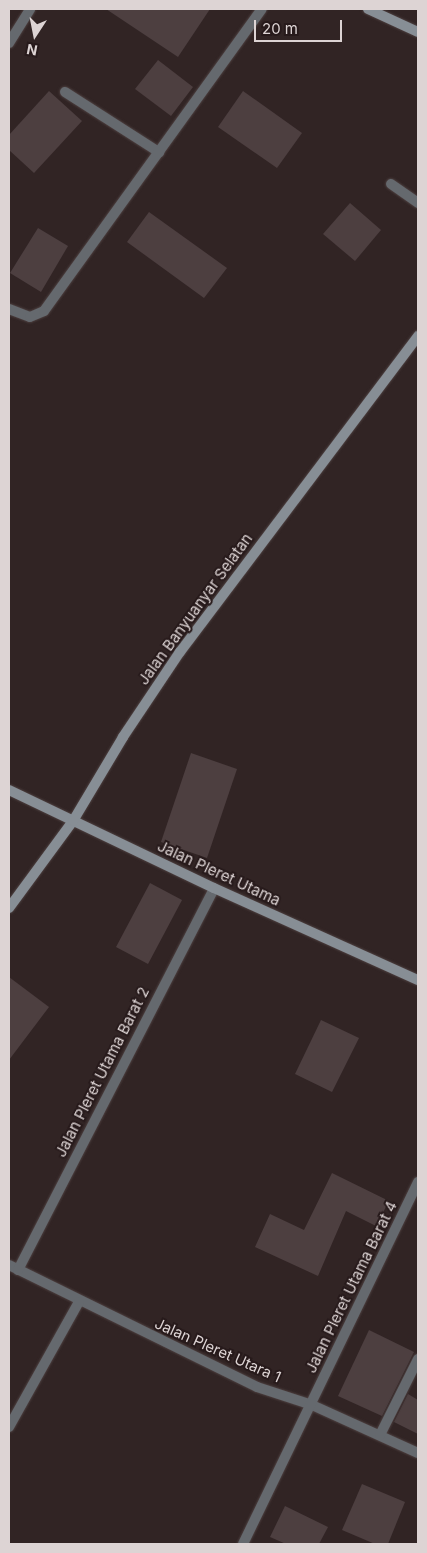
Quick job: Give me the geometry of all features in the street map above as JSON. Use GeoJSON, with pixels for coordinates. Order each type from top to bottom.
{"type":"FeatureCollection","features":[{"type":"Feature","properties":{"kind":"street"},"geometry":{"type":"LineString","coordinates":[[9,43],[30,9]]}},
{"type":"Feature","properties":{"kind":"street"},"geometry":{"type":"LineString","coordinates":[[9,308],[30,316],[44,310],[262,9]]}},
{"type":"Feature","properties":{"kind":"street"},"geometry":{"type":"LineString","coordinates":[[368,9],[418,32]]}},
{"type":"Feature","properties":{"kind":"street"},"geometry":{"type":"LineString","coordinates":[[65,92],[159,152]]}},
{"type":"Feature","properties":{"kind":"street"},"geometry":{"type":"LineString","coordinates":[[391,184],[418,203]]}},
{"type":"Feature","properties":{"kind":"street","name":"Jalan Banyuanyar Selatan"},"geometry":{"type":"LineString","coordinates":[[9,908],[73,821],[123,737],[180,652],[418,336]]}},
{"type":"Feature","properties":{"kind":"street","name":"Jalan Pleret Utama"},"geometry":{"type":"LineString","coordinates":[[9,790],[214,888],[418,980]]}},
{"type":"Feature","properties":{"kind":"street","name":"Jalan Pleret Utama Barat 2"},"geometry":{"type":"LineString","coordinates":[[13,1268],[214,888]]}},
{"type":"Feature","properties":{"kind":"street","name":"Jalan Pleret Utama Barat 4"},"geometry":{"type":"LineString","coordinates":[[243,1544],[312,1405],[418,1182]]}},
{"type":"Feature","properties":{"kind":"street","name":"Jalan Pleret Utara 1"},"geometry":{"type":"LineString","coordinates":[[13,1268],[79,1302],[257,1387],[312,1405],[418,1453]]}},
{"type":"Feature","properties":{"kind":"street"},"geometry":{"type":"LineString","coordinates":[[9,1427],[79,1302]]}},
{"type":"Feature","properties":{"kind":"street"},"geometry":{"type":"LineString","coordinates":[[380,1435],[418,1359]]}},
{"type":"Feature","properties":{"kind":"building"},"geometry":{"type":"Polygon","coordinates":[[[106,9],[210,9],[178,57],[106,9]]]}},
{"type":"Feature","properties":{"kind":"building"},"geometry":{"type":"Polygon","coordinates":[[[158,60],[193,87],[171,116],[135,89],[158,60]]]}},
{"type":"Feature","properties":{"kind":"building"},"geometry":{"type":"Polygon","coordinates":[[[49,91],[82,121],[34,173],[9,150],[9,135],[49,91]]]}},
{"type":"Feature","properties":{"kind":"building"},"geometry":{"type":"Polygon","coordinates":[[[243,91],[302,133],[277,168],[218,127],[243,91]]]}},
{"type":"Feature","properties":{"kind":"building"},"geometry":{"type":"Polygon","coordinates":[[[350,203],[381,230],[355,261],[323,234],[350,203]]]}},
{"type":"Feature","properties":{"kind":"building"},"geometry":{"type":"Polygon","coordinates":[[[149,212],[227,268],[204,298],[127,242],[149,212]]]}},
{"type":"Feature","properties":{"kind":"building"},"geometry":{"type":"Polygon","coordinates":[[[38,228],[68,246],[41,292],[10,273],[38,228]]]}},
{"type":"Feature","properties":{"kind":"building"},"geometry":{"type":"Polygon","coordinates":[[[191,753],[237,769],[207,858],[161,842],[191,753]]]}},
{"type":"Feature","properties":{"kind":"building"},"geometry":{"type":"Polygon","coordinates":[[[150,883],[182,900],[148,964],[116,947],[150,883]]]}},
{"type":"Feature","properties":{"kind":"building"},"geometry":{"type":"Polygon","coordinates":[[[9,977],[49,1007],[9,1060],[9,977]]]}},
{"type":"Feature","properties":{"kind":"building"},"geometry":{"type":"Polygon","coordinates":[[[321,1020],[359,1038],[332,1092],[295,1074],[321,1020]]]}},
{"type":"Feature","properties":{"kind":"building"},"geometry":{"type":"Polygon","coordinates":[[[332,1173],[389,1201],[376,1226],[346,1211],[318,1276],[255,1247],[270,1214],[304,1230],[332,1173]]]}},
{"type":"Feature","properties":{"kind":"building"},"geometry":{"type":"Polygon","coordinates":[[[369,1330],[414,1352],[382,1416],[338,1396],[369,1330]]]}},
{"type":"Feature","properties":{"kind":"building"},"geometry":{"type":"Polygon","coordinates":[[[408,1394],[418,1400],[418,1434],[394,1422],[408,1394]]]}},
{"type":"Feature","properties":{"kind":"building"},"geometry":{"type":"Polygon","coordinates":[[[362,1484],[405,1502],[388,1544],[375,1544],[342,1530],[362,1484]]]}},
{"type":"Feature","properties":{"kind":"building"},"geometry":{"type":"Polygon","coordinates":[[[285,1506],[328,1527],[319,1544],[286,1544],[270,1537],[285,1506]]]}}]}
